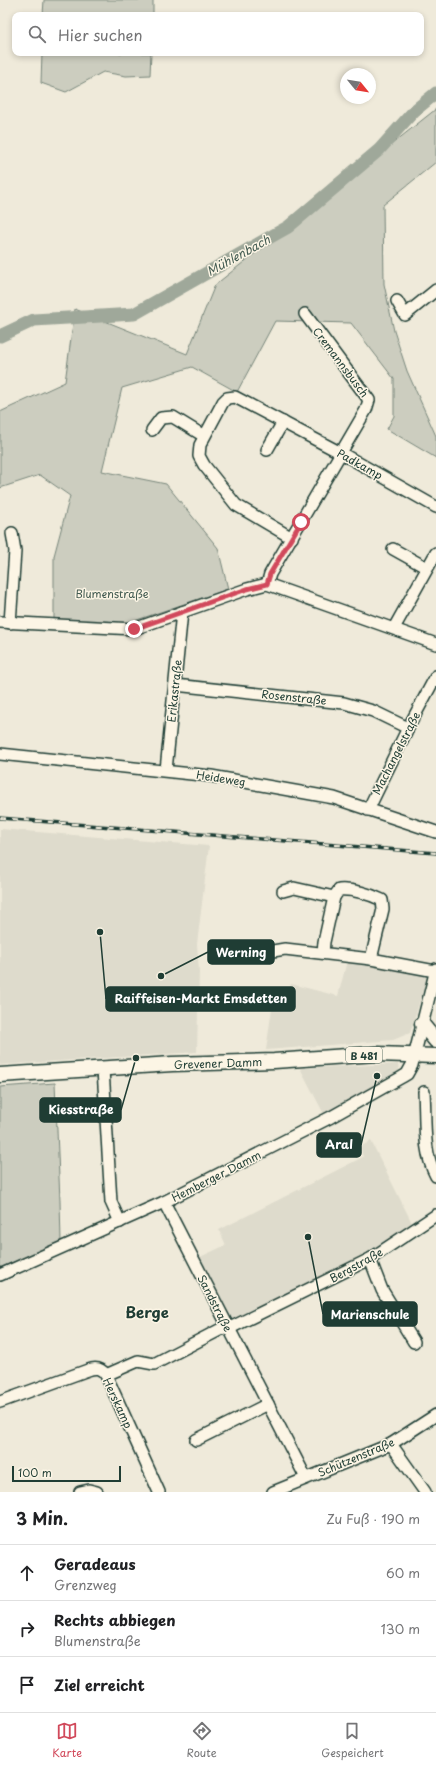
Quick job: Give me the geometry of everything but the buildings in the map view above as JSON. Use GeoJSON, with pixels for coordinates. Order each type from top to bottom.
{"type":"FeatureCollection","features":[{"type":"Feature","properties":{"kind":"main road"},"geometry":{"type":"LineString","coordinates":[[422,1024],[436,1041]]}},
{"type":"Feature","properties":{"kind":"main road","name":"Grevener Damm"},"geometry":{"type":"LineString","coordinates":[[0,1075],[172,1064],[274,1061],[377,1054],[436,1056]]}},
{"type":"Feature","properties":{"kind":"street"},"geometry":{"type":"LineString","coordinates":[[397,301],[405,315],[436,290]]}},
{"type":"Feature","properties":{"kind":"street","name":"Cremannsbusch"},"geometry":{"type":"LineString","coordinates":[[305,314],[369,400],[366,410],[341,453]]}},
{"type":"Feature","properties":{"kind":"street","name":"Padkamp"},"geometry":{"type":"LineString","coordinates":[[204,436],[223,402],[227,398],[234,397],[341,453],[436,507]]}},
{"type":"Feature","properties":{"kind":"street"},"geometry":{"type":"LineString","coordinates":[[152,430],[161,418],[173,417],[204,436],[200,445],[199,456],[236,505],[292,538]]}},
{"type":"Feature","properties":{"kind":"street"},"geometry":{"type":"LineString","coordinates":[[267,450],[282,422]]}},
{"type":"Feature","properties":{"kind":"street"},"geometry":{"type":"LineString","coordinates":[[267,584],[270,574],[341,453]]}},
{"type":"Feature","properties":{"kind":"street"},"geometry":{"type":"LineString","coordinates":[[12,533],[15,552],[5,622],[134,629],[247,589],[267,584],[436,644]]}},
{"type":"Feature","properties":{"kind":"street"},"geometry":{"type":"LineString","coordinates":[[393,549],[427,568]]}},
{"type":"Feature","properties":{"kind":"street"},"geometry":{"type":"LineString","coordinates":[[394,628],[436,553]]}},
{"type":"Feature","properties":{"kind":"street","name":"Erikastraße"},"geometry":{"type":"LineString","coordinates":[[166,770],[182,612]]}},
{"type":"Feature","properties":{"kind":"street","name":"Machangelstraße"},"geometry":{"type":"LineString","coordinates":[[368,810],[408,728],[436,676]]}},
{"type":"Feature","properties":{"kind":"street","name":"Rosenstraße"},"geometry":{"type":"LineString","coordinates":[[175,685],[344,703],[373,711],[408,728]]}},
{"type":"Feature","properties":{"kind":"street","name":"Heideweg"},"geometry":{"type":"LineString","coordinates":[[0,754],[166,770],[211,776],[334,798],[436,832]]}},
{"type":"Feature","properties":{"kind":"street"},"geometry":{"type":"LineString","coordinates":[[283,891],[294,888],[334,897]]}},
{"type":"Feature","properties":{"kind":"street"},"geometry":{"type":"LineString","coordinates":[[323,953],[334,897],[339,890],[348,890],[382,900],[383,909],[371,959]]}},
{"type":"Feature","properties":{"kind":"street"},"geometry":{"type":"LineString","coordinates":[[273,950],[285,949],[323,953],[371,959],[436,970]]}},
{"type":"Feature","properties":{"kind":"street","name":"Hemberger Damm"},"geometry":{"type":"LineString","coordinates":[[0,1275],[164,1202],[331,1117],[407,1074],[412,1065],[436,970]]}},
{"type":"Feature","properties":{"kind":"street"},"geometry":{"type":"LineString","coordinates":[[103,1069],[111,1202],[120,1222]]}},
{"type":"Feature","properties":{"kind":"street"},"geometry":{"type":"LineString","coordinates":[[424,1092],[426,1150],[436,1176]]}},
{"type":"Feature","properties":{"kind":"street","name":"Sandstraße"},"geometry":{"type":"LineString","coordinates":[[164,1202],[306,1478]]}},
{"type":"Feature","properties":{"kind":"street","name":"Bergstraße"},"geometry":{"type":"LineString","coordinates":[[106,1375],[138,1361],[154,1364],[370,1259],[436,1215]]}},
{"type":"Feature","properties":{"kind":"street"},"geometry":{"type":"LineString","coordinates":[[370,1259],[382,1290],[414,1342]]}},
{"type":"Feature","properties":{"kind":"street","name":"Herskamp"},"geometry":{"type":"LineString","coordinates":[[0,1402],[93,1368],[101,1370],[106,1375],[159,1492]]}},
{"type":"Feature","properties":{"kind":"street"},"geometry":{"type":"LineString","coordinates":[[196,1440],[268,1404]]}},
{"type":"Feature","properties":{"kind":"street","name":"Schützenstraße"},"geometry":{"type":"LineString","coordinates":[[273,1492],[391,1444],[436,1415]]}},
{"type":"Feature","properties":{"kind":"street"},"geometry":{"type":"LineString","coordinates":[[391,1444],[425,1492]]}},
{"type":"Feature","properties":{"kind":"street"},"geometry":{"type":"LineString","coordinates":[[80,1492],[89,1490],[97,1492]]}},
{"type":"Feature","properties":{"kind":"shaded area"},"geometry":{"type":"Polygon","coordinates":[[[0,829],[209,846],[197,944],[199,971],[197,1052],[0,1065],[0,829]]]}},
{"type":"Feature","properties":{"kind":"shaded area"},"geometry":{"type":"Polygon","coordinates":[[[347,961],[428,975],[410,1033],[393,1040],[266,1050],[273,1002],[283,1004],[285,1002],[291,984],[338,996],[347,961]]]}},
{"type":"Feature","properties":{"kind":"shaded area"},"geometry":{"type":"Polygon","coordinates":[[[398,1064],[399,1071],[325,1116],[300,1068],[398,1064]]]}},
{"type":"Feature","properties":{"kind":"shaded area"},"geometry":{"type":"Polygon","coordinates":[[[371,1141],[413,1225],[361,1258],[232,1322],[198,1258],[226,1245],[219,1230],[363,1157],[360,1147],[371,1141]]]}},
{"type":"Feature","properties":{"kind":"green space"},"geometry":{"type":"Polygon","coordinates":[[[44,0],[153,0],[153,12],[43,12],[44,0]]]}},
{"type":"Feature","properties":{"kind":"green space"},"geometry":{"type":"Polygon","coordinates":[[[42,56],[151,56],[150,75],[126,76],[103,72],[66,92],[41,83],[42,56]]]}},
{"type":"Feature","properties":{"kind":"green space","name":"Blumenstraße"},"geometry":{"type":"Polygon","coordinates":[[[436,109],[436,162],[383,205],[384,284],[394,331],[407,371],[436,436],[436,458],[387,429],[394,416],[394,379],[351,323],[275,321],[237,392],[192,367],[122,388],[102,471],[166,484],[218,548],[228,589],[128,623],[54,619],[54,556],[70,496],[40,475],[0,488],[0,412],[65,382],[75,309],[187,354],[215,285],[436,109]]]}},
{"type":"Feature","properties":{"kind":"green space"},"geometry":{"type":"Polygon","coordinates":[[[55,1083],[61,1242],[0,1268],[0,1087],[55,1083]]]}},
{"type":"Feature","properties":{"kind":"waterway","name":"Mühlenbach"},"geometry":{"type":"LineString","coordinates":[[0,336],[34,320],[134,314],[288,227],[379,150],[414,111],[436,93]]}},
{"type":"Feature","properties":{"kind":"railway"},"geometry":{"type":"LineString","coordinates":[[0,818],[436,853]]}},
{"type":"Feature","properties":{"kind":"place","name":"Raiffeisen-Markt Emsdetten"},"geometry":{"type":"Point","coordinates":[100,932]}},
{"type":"Feature","properties":{"kind":"place","name":"Werning"},"geometry":{"type":"Point","coordinates":[161,976]}},
{"type":"Feature","properties":{"kind":"place","name":"Kiesstraße"},"geometry":{"type":"Point","coordinates":[136,1058]}},
{"type":"Feature","properties":{"kind":"place","name":"Aral"},"geometry":{"type":"Point","coordinates":[377,1076]}},
{"type":"Feature","properties":{"kind":"place","name":"Marienschule"},"geometry":{"type":"Point","coordinates":[308,1237]}},
{"type":"Feature","properties":{"kind":"district","name":"Berge"},"geometry":{"type":"Point","coordinates":[147,1311]}},
{"type":"Feature","properties":{"kind":"route"},"geometry":{"type":"LineString","coordinates":[[134,629],[261,584],[267,584],[270,574],[301,522]]}}]}
